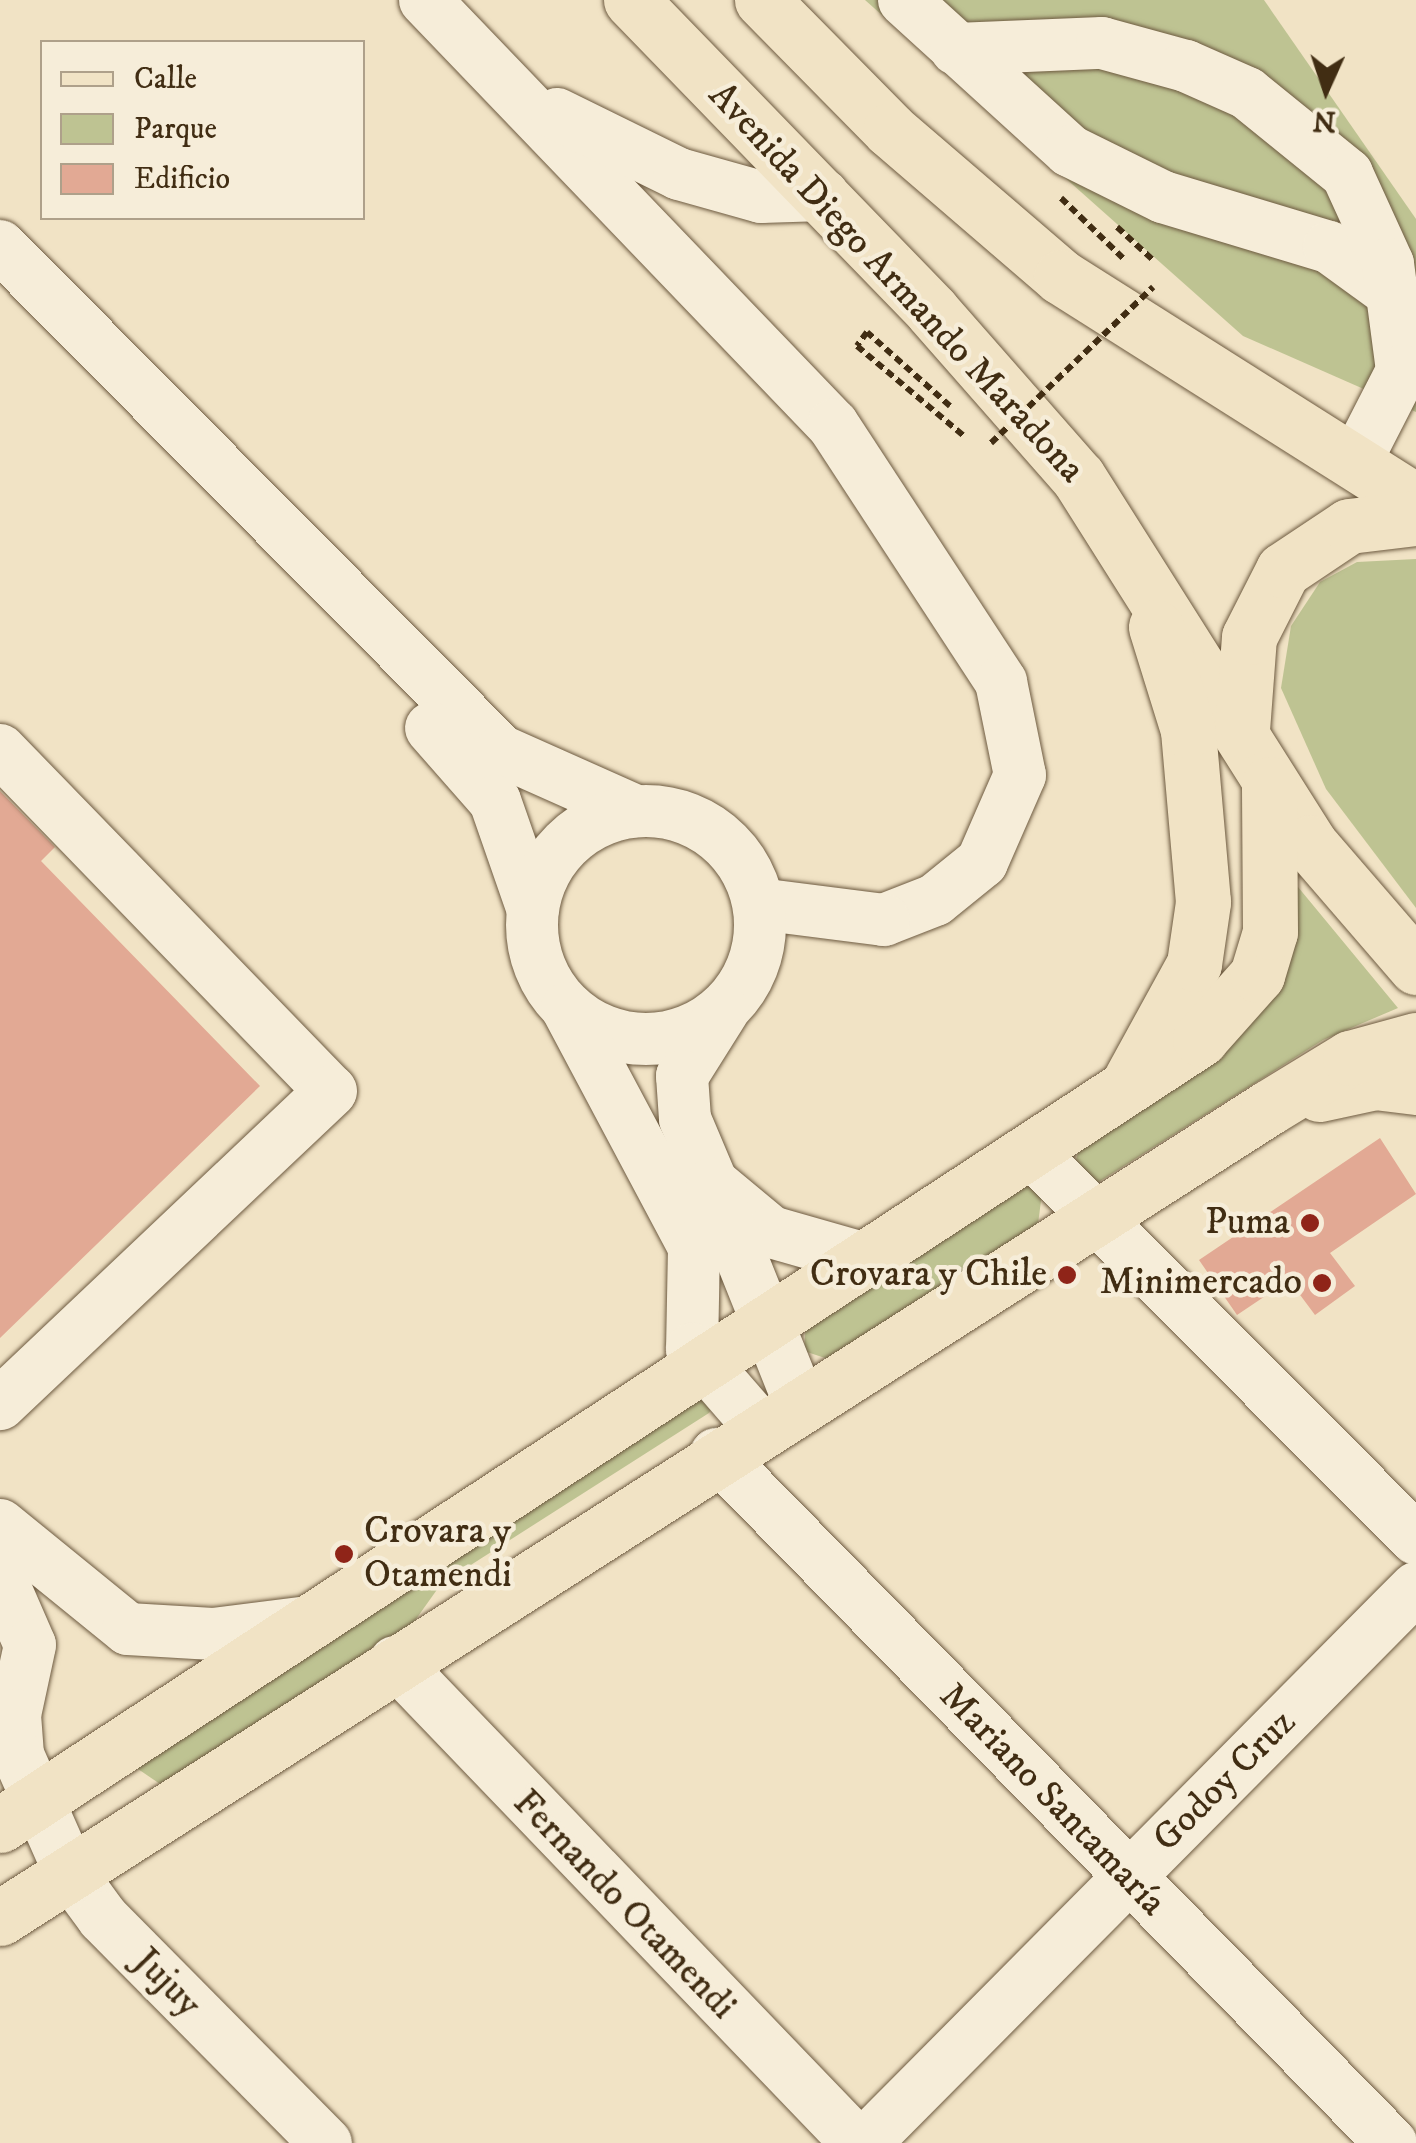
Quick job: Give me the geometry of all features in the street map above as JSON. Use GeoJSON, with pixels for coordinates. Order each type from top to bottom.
{"type":"FeatureCollection","features":[{"type":"Feature","properties":{"kind":"main road","name":"Avenida Diego Armando Maradona"},"geometry":{"type":"LineString","coordinates":[[631,0],[824,195],[1024,413],[1138,569],[1211,679],[1269,784]]}},
{"type":"Feature","properties":{"kind":"main road"},"geometry":{"type":"LineString","coordinates":[[762,0],[890,130],[1061,277],[1416,502]]}},
{"type":"Feature","properties":{"kind":"main road"},"geometry":{"type":"LineString","coordinates":[[1188,730],[1211,679],[1259,607],[1311,546],[1349,526],[1416,518]]}},
{"type":"Feature","properties":{"kind":"main road"},"geometry":{"type":"LineString","coordinates":[[1122,1094],[1194,964],[1203,902],[1188,730],[1138,569]]}},
{"type":"Feature","properties":{"kind":"main road"},"geometry":{"type":"LineString","coordinates":[[1242,730],[1243,668],[1259,607]]}},
{"type":"Feature","properties":{"kind":"main road"},"geometry":{"type":"LineString","coordinates":[[17,1814],[1032,1153],[1200,1039],[1256,975],[1275,871],[1269,784]]}},
{"type":"Feature","properties":{"kind":"main road"},"geometry":{"type":"LineString","coordinates":[[1269,784],[1416,967]]}},
{"type":"Feature","properties":{"kind":"main road"},"geometry":{"type":"LineString","coordinates":[[0,1918],[758,1427],[1268,1108],[1350,1058],[1416,1040]]}},
{"type":"Feature","properties":{"kind":"main road"},"geometry":{"type":"LineString","coordinates":[[1268,1108],[1375,1082],[1416,1086]]}},
{"type":"Feature","properties":{"kind":"street"},"geometry":{"type":"LineString","coordinates":[[424,0],[868,468],[1001,682],[1014,722],[1020,775],[1006,822],[982,862],[935,900],[884,920],[759,904]]}},
{"type":"Feature","properties":{"kind":"street"},"geometry":{"type":"LineString","coordinates":[[904,0],[1070,150],[1163,197],[1329,248],[1395,296]]}},
{"type":"Feature","properties":{"kind":"street"},"geometry":{"type":"LineString","coordinates":[[956,49],[1102,43],[1248,94],[1347,174],[1371,211],[1395,296],[1396,394],[1355,463]]}},
{"type":"Feature","properties":{"kind":"street"},"geometry":{"type":"LineString","coordinates":[[504,83],[679,174],[761,197],[824,195]]}},
{"type":"Feature","properties":{"kind":"street"},"geometry":{"type":"LineString","coordinates":[[0,246],[501,750],[636,812],[701,825],[748,872],[759,904],[748,978],[682,1076],[685,1119],[766,1327],[758,1427]]}},
{"type":"Feature","properties":{"kind":"street"},"geometry":{"type":"LineString","coordinates":[[0,294],[473,771],[509,828],[533,910],[534,946],[694,1247],[692,1349],[703,1368]]}},
{"type":"Feature","properties":{"kind":"street"},"geometry":{"type":"LineString","coordinates":[[0,750],[331,1091],[0,1404]]}},
{"type":"Feature","properties":{"kind":"street"},"geometry":{"type":"LineString","coordinates":[[533,910],[567,843],[636,812]]}},
{"type":"Feature","properties":{"kind":"street"},"geometry":{"type":"LineString","coordinates":[[567,1008],[628,1038],[663,1038],[725,1009]]}},
{"type":"Feature","properties":{"kind":"street"},"geometry":{"type":"LineString","coordinates":[[1032,1153],[1099,1216],[1416,1539]]}},
{"type":"Feature","properties":{"kind":"street"},"geometry":{"type":"LineString","coordinates":[[712,1183],[771,1232],[868,1260]]}},
{"type":"Feature","properties":{"kind":"street","name":"Mariano Santamaría"},"geometry":{"type":"LineString","coordinates":[[703,1368],[758,1427],[1128,1879],[1392,2143]]}},
{"type":"Feature","properties":{"kind":"street"},"geometry":{"type":"LineString","coordinates":[[0,1524],[128,1629],[213,1634],[310,1622]]}},
{"type":"Feature","properties":{"kind":"street","name":"Jujuy"},"geometry":{"type":"LineString","coordinates":[[0,1576],[30,1645],[15,1714],[17,1814],[103,1918],[326,2143]]}},
{"type":"Feature","properties":{"kind":"street","name":"Godoy Cruz"},"geometry":{"type":"LineString","coordinates":[[861,2143],[1416,1588]]}},
{"type":"Feature","properties":{"kind":"street","name":"Fernando Otamendi"},"geometry":{"type":"LineString","coordinates":[[395,1662],[861,2143]]}},
{"type":"Feature","properties":{"kind":"path"},"geometry":{"type":"LineString","coordinates":[[965,437],[858,346],[868,332],[991,443],[1153,286],[1052,190]]}},
{"type":"Feature","properties":{"kind":"path"},"geometry":{"type":"LineString","coordinates":[[1113,224],[1153,260]]}},
{"type":"Feature","properties":{"kind":"green space"},"geometry":{"type":"Polygon","coordinates":[[[865,0],[1264,0],[1416,219],[1416,412],[1243,336],[865,0]]]}},
{"type":"Feature","properties":{"kind":"green space"},"geometry":{"type":"Polygon","coordinates":[[[1416,559],[1416,908],[1326,789],[1281,688],[1291,626],[1320,582],[1357,562],[1416,559]]]}},
{"type":"Feature","properties":{"kind":"green space"},"geometry":{"type":"Polygon","coordinates":[[[1298,887],[1398,1008],[1323,1040],[1097,1183],[1076,1160],[1080,1146],[1298,887]]]}},
{"type":"Feature","properties":{"kind":"green space"},"geometry":{"type":"Polygon","coordinates":[[[1029,1184],[1042,1193],[1038,1224],[831,1360],[804,1351],[806,1322],[1013,1186],[1029,1184]]]}},
{"type":"Feature","properties":{"kind":"green space"},"geometry":{"type":"Polygon","coordinates":[[[695,1393],[714,1404],[709,1413],[441,1584],[409,1629],[160,1784],[138,1769],[136,1762],[695,1393]]]}},
{"type":"Feature","properties":{"kind":"building"},"geometry":{"type":"Polygon","coordinates":[[[0,791],[55,847],[41,861],[260,1086],[0,1338],[0,791]]]}},
{"type":"Feature","properties":{"kind":"building"},"geometry":{"type":"Polygon","coordinates":[[[1380,1138],[1416,1194],[1330,1253],[1355,1286],[1315,1315],[1289,1280],[1237,1315],[1199,1260],[1380,1138]]]}},
{"type":"Feature","properties":{"kind":"place","name":"Puma"},"geometry":{"type":"Point","coordinates":[1310,1223]}},
{"type":"Feature","properties":{"kind":"place","name":"Crovara y Chile"},"geometry":{"type":"Point","coordinates":[1067,1275]}},
{"type":"Feature","properties":{"kind":"place","name":"Minimercado"},"geometry":{"type":"Point","coordinates":[1322,1283]}},
{"type":"Feature","properties":{"kind":"place","name":"Crovara y Otamendi"},"geometry":{"type":"Point","coordinates":[344,1554]}}]}
